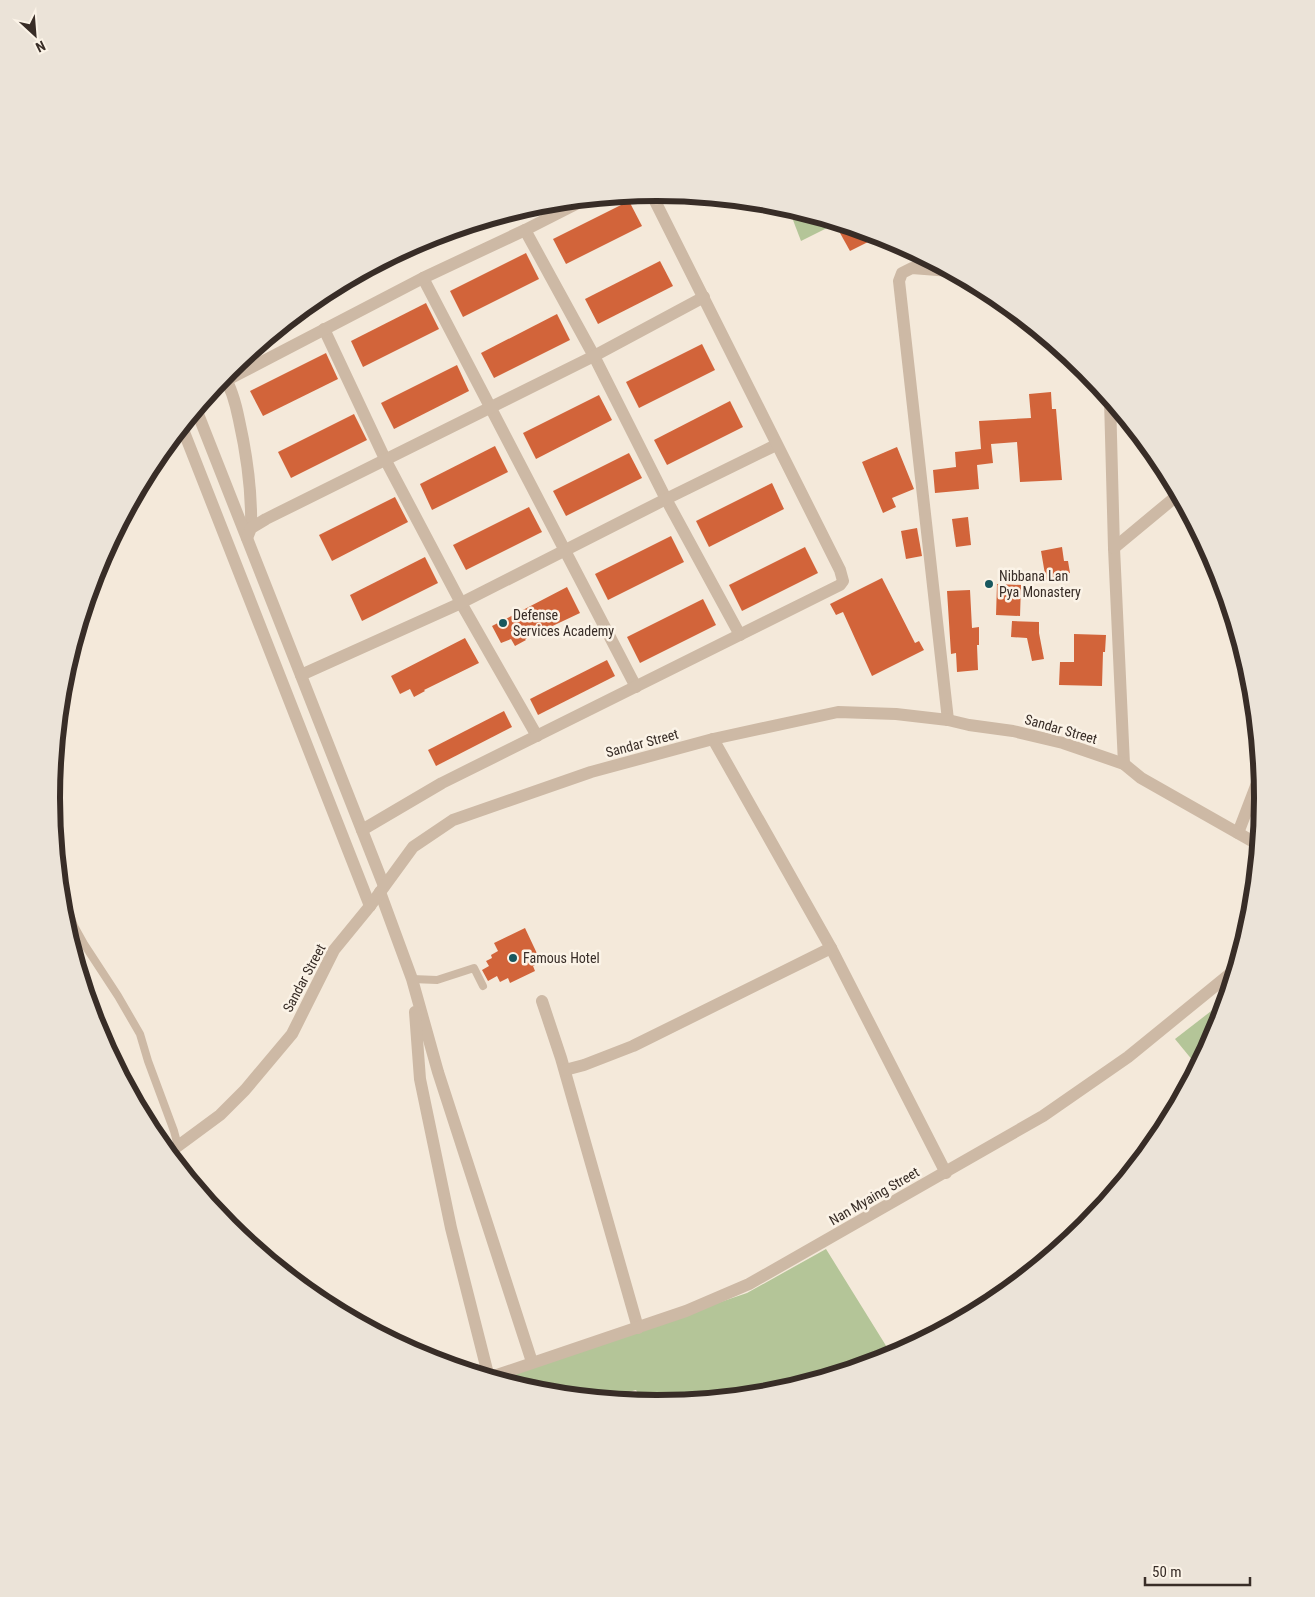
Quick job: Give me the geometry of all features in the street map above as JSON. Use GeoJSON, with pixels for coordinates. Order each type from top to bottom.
{"type":"FeatureCollection","features":[{"type":"Feature","properties":{"kind":"street"},"geometry":{"type":"LineString","coordinates":[[362,830],[442,783],[840,585],[843,581],[840,570],[655,201]]}},
{"type":"Feature","properties":{"kind":"street"},"geometry":{"type":"LineString","coordinates":[[242,370],[423,278],[569,208]]}},
{"type":"Feature","properties":{"kind":"street"},"geometry":{"type":"LineString","coordinates":[[525,230],[594,356],[666,499],[740,635]]}},
{"type":"Feature","properties":{"kind":"street"},"geometry":{"type":"LineString","coordinates":[[935,270],[912,268],[902,273],[899,281],[948,720]]}},
{"type":"Feature","properties":{"kind":"street"},"geometry":{"type":"LineString","coordinates":[[423,278],[636,687]]}},
{"type":"Feature","properties":{"kind":"street"},"geometry":{"type":"LineString","coordinates":[[249,533],[266,519],[594,356],[704,297]]}},
{"type":"Feature","properties":{"kind":"street"},"geometry":{"type":"LineString","coordinates":[[324,329],[386,461],[461,602],[537,736]]}},
{"type":"Feature","properties":{"kind":"street"},"geometry":{"type":"LineString","coordinates":[[227,384],[235,403],[248,465],[251,501],[249,533]]}},
{"type":"Feature","properties":{"kind":"street"},"geometry":{"type":"LineString","coordinates":[[1110,409],[1114,548],[1124,764]]}},
{"type":"Feature","properties":{"kind":"street"},"geometry":{"type":"LineString","coordinates":[[199,416],[249,533],[301,675],[362,830],[412,979],[438,1072],[532,1362]]}},
{"type":"Feature","properties":{"kind":"street"},"geometry":{"type":"LineString","coordinates":[[184,433],[370,906]]}},
{"type":"Feature","properties":{"kind":"street"},"geometry":{"type":"LineString","coordinates":[[301,675],[461,602],[776,445]]}},
{"type":"Feature","properties":{"kind":"street"},"geometry":{"type":"LineString","coordinates":[[1114,548],[1174,498]]}},
{"type":"Feature","properties":{"kind":"street","name":"Sandar Street"},"geometry":{"type":"LineString","coordinates":[[173,1148],[226,1108],[245,1090],[292,1034],[334,950],[370,906],[412,847],[453,820],[591,772],[713,739],[838,712],[896,714],[948,720],[1012,731],[1063,743],[1124,764],[1141,778],[1254,842]]}},
{"type":"Feature","properties":{"kind":"street"},"geometry":{"type":"LineString","coordinates":[[713,739],[831,948],[946,1173]]}},
{"type":"Feature","properties":{"kind":"street"},"geometry":{"type":"LineString","coordinates":[[1238,833],[1255,789]]}},
{"type":"Feature","properties":{"kind":"street"},"geometry":{"type":"LineString","coordinates":[[565,1070],[633,1046],[831,948]]}},
{"type":"Feature","properties":{"kind":"street","name":"Nan Myaing Street"},"geometry":{"type":"LineString","coordinates":[[498,1374],[686,1311],[749,1284],[1043,1116],[1128,1057],[1228,976]]}},
{"type":"Feature","properties":{"kind":"street"},"geometry":{"type":"LineString","coordinates":[[412,979],[420,1079],[451,1228],[486,1371]]}},
{"type":"Feature","properties":{"kind":"street"},"geometry":{"type":"LineString","coordinates":[[542,1001],[565,1070],[638,1328]]}},
{"type":"Feature","properties":{"kind":"lane"},"geometry":{"type":"LineString","coordinates":[[72,921],[84,944],[140,1034],[174,1130],[172,1146]]}},
{"type":"Feature","properties":{"kind":"lane"},"geometry":{"type":"LineString","coordinates":[[412,979],[437,980],[474,968],[483,986]]}},
{"type":"Feature","properties":{"kind":"green space"},"geometry":{"type":"Polygon","coordinates":[[[791,216],[830,227],[801,241],[791,216]]]}},
{"type":"Feature","properties":{"kind":"green space"},"geometry":{"type":"Polygon","coordinates":[[[1218,1006],[1194,1062],[1175,1039],[1218,1006]]]}},
{"type":"Feature","properties":{"kind":"green space"},"geometry":{"type":"Polygon","coordinates":[[[826,1249],[889,1350],[812,1376],[774,1385],[697,1395],[639,1396],[636,1390],[618,1395],[541,1385],[503,1376],[747,1293],[826,1249]]]}},
{"type":"Feature","properties":{"kind":"building"},"geometry":{"type":"Polygon","coordinates":[[[627,202],[629,202],[642,226],[566,264],[553,239],[627,202]]]}},
{"type":"Feature","properties":{"kind":"building"},"geometry":{"type":"Polygon","coordinates":[[[844,231],[870,241],[850,251],[840,233],[844,231]]]}},
{"type":"Feature","properties":{"kind":"building"},"geometry":{"type":"Polygon","coordinates":[[[526,253],[539,279],[463,317],[450,291],[526,253]]]}},
{"type":"Feature","properties":{"kind":"building"},"geometry":{"type":"Polygon","coordinates":[[[660,261],[673,286],[598,324],[585,299],[660,261]]]}},
{"type":"Feature","properties":{"kind":"building"},"geometry":{"type":"Polygon","coordinates":[[[426,303],[439,329],[363,367],[351,341],[426,303]]]}},
{"type":"Feature","properties":{"kind":"building"},"geometry":{"type":"Polygon","coordinates":[[[557,314],[570,340],[494,378],[481,353],[557,314]]]}},
{"type":"Feature","properties":{"kind":"building"},"geometry":{"type":"Polygon","coordinates":[[[702,344],[715,370],[639,408],[626,382],[702,344]]]}},
{"type":"Feature","properties":{"kind":"building"},"geometry":{"type":"Polygon","coordinates":[[[326,353],[338,379],[263,416],[250,391],[326,353]]]}},
{"type":"Feature","properties":{"kind":"building"},"geometry":{"type":"Polygon","coordinates":[[[457,365],[469,391],[394,429],[381,403],[457,365]]]}},
{"type":"Feature","properties":{"kind":"building"},"geometry":{"type":"Polygon","coordinates":[[[1051,392],[1052,409],[1056,409],[1062,480],[1020,482],[1017,442],[991,444],[993,463],[977,465],[979,489],[935,493],[933,470],[956,467],[955,452],[981,449],[979,421],[1031,418],[1029,394],[1051,392]]]}},
{"type":"Feature","properties":{"kind":"building"},"geometry":{"type":"Polygon","coordinates":[[[599,395],[612,420],[536,459],[523,433],[599,395]]]}},
{"type":"Feature","properties":{"kind":"building"},"geometry":{"type":"Polygon","coordinates":[[[730,401],[743,427],[667,465],[654,440],[730,401]]]}},
{"type":"Feature","properties":{"kind":"building"},"geometry":{"type":"Polygon","coordinates":[[[354,414],[367,440],[291,478],[278,452],[354,414]]]}},
{"type":"Feature","properties":{"kind":"building"},"geometry":{"type":"Polygon","coordinates":[[[495,446],[508,472],[432,510],[420,484],[495,446]]]}},
{"type":"Feature","properties":{"kind":"building"},"geometry":{"type":"Polygon","coordinates":[[[897,447],[914,489],[892,498],[896,507],[883,513],[862,462],[897,447]]]}},
{"type":"Feature","properties":{"kind":"building"},"geometry":{"type":"Polygon","coordinates":[[[629,453],[642,478],[566,516],[553,491],[629,453]]]}},
{"type":"Feature","properties":{"kind":"building"},"geometry":{"type":"Polygon","coordinates":[[[772,483],[784,509],[709,547],[696,521],[772,483]]]}},
{"type":"Feature","properties":{"kind":"building"},"geometry":{"type":"Polygon","coordinates":[[[395,497],[408,522],[332,561],[319,535],[395,497]]]}},
{"type":"Feature","properties":{"kind":"building"},"geometry":{"type":"Polygon","coordinates":[[[529,507],[542,532],[466,570],[453,545],[529,507]]]}},
{"type":"Feature","properties":{"kind":"building"},"geometry":{"type":"Polygon","coordinates":[[[968,517],[971,545],[956,547],[952,519],[968,517]]]}},
{"type":"Feature","properties":{"kind":"building"},"geometry":{"type":"Polygon","coordinates":[[[917,528],[922,556],[906,559],[901,531],[917,528]]]}},
{"type":"Feature","properties":{"kind":"building"},"geometry":{"type":"Polygon","coordinates":[[[671,536],[684,562],[608,600],[595,574],[671,536]]]}},
{"type":"Feature","properties":{"kind":"building"},"geometry":{"type":"Polygon","coordinates":[[[805,547],[818,573],[742,611],[729,585],[805,547]]]}},
{"type":"Feature","properties":{"kind":"building"},"geometry":{"type":"Polygon","coordinates":[[[1062,547],[1064,561],[1068,561],[1070,573],[1056,575],[1057,578],[1046,580],[1041,551],[1062,547]]]}},
{"type":"Feature","properties":{"kind":"building"},"geometry":{"type":"Polygon","coordinates":[[[425,557],[438,583],[362,621],[350,595],[425,557]]]}},
{"type":"Feature","properties":{"kind":"building"},"geometry":{"type":"Polygon","coordinates":[[[882,578],[915,643],[919,641],[924,650],[872,676],[843,612],[836,615],[830,604],[882,578]]]}},
{"type":"Feature","properties":{"kind":"building"},"geometry":{"type":"Polygon","coordinates":[[[997,584],[1021,585],[1020,616],[996,615],[997,584]]]}},
{"type":"Feature","properties":{"kind":"building"},"geometry":{"type":"Polygon","coordinates":[[[567,587],[580,613],[525,639],[515,646],[511,639],[501,643],[492,626],[567,587]]]}},
{"type":"Feature","properties":{"kind":"building"},"geometry":{"type":"Polygon","coordinates":[[[970,590],[972,628],[979,627],[979,645],[977,645],[978,670],[957,672],[956,653],[951,654],[947,591],[970,590]]]}},
{"type":"Feature","properties":{"kind":"building"},"geometry":{"type":"Polygon","coordinates":[[[703,599],[716,625],[640,663],[627,637],[703,599]]]}},
{"type":"Feature","properties":{"kind":"building"},"geometry":{"type":"Polygon","coordinates":[[[1012,621],[1039,622],[1044,659],[1032,661],[1027,638],[1011,637],[1012,621]]]}},
{"type":"Feature","properties":{"kind":"building"},"geometry":{"type":"Polygon","coordinates":[[[1074,634],[1106,635],[1105,652],[1103,652],[1102,686],[1059,685],[1060,662],[1074,662],[1074,634]]]}},
{"type":"Feature","properties":{"kind":"building"},"geometry":{"type":"Polygon","coordinates":[[[465,638],[479,663],[424,690],[414,697],[410,689],[400,694],[391,676],[465,638]]]}},
{"type":"Feature","properties":{"kind":"building"},"geometry":{"type":"Polygon","coordinates":[[[607,660],[615,676],[538,715],[530,699],[607,660]]]}},
{"type":"Feature","properties":{"kind":"building"},"geometry":{"type":"Polygon","coordinates":[[[504,711],[512,727],[436,766],[428,750],[504,711]]]}},
{"type":"Feature","properties":{"kind":"building"},"geometry":{"type":"Polygon","coordinates":[[[525,928],[541,962],[533,966],[535,971],[510,983],[508,978],[500,982],[497,976],[488,981],[482,970],[489,966],[486,961],[492,958],[491,955],[498,951],[494,943],[525,928]]]}},
{"type":"Feature","properties":{"kind":"place","name":"Nibbana Lan Pya Monastery"},"geometry":{"type":"Point","coordinates":[989,584]}},
{"type":"Feature","properties":{"kind":"place","name":"Defense Services Academy"},"geometry":{"type":"Point","coordinates":[503,623]}},
{"type":"Feature","properties":{"kind":"place","name":"Famous Hotel"},"geometry":{"type":"Point","coordinates":[513,958]}}]}
